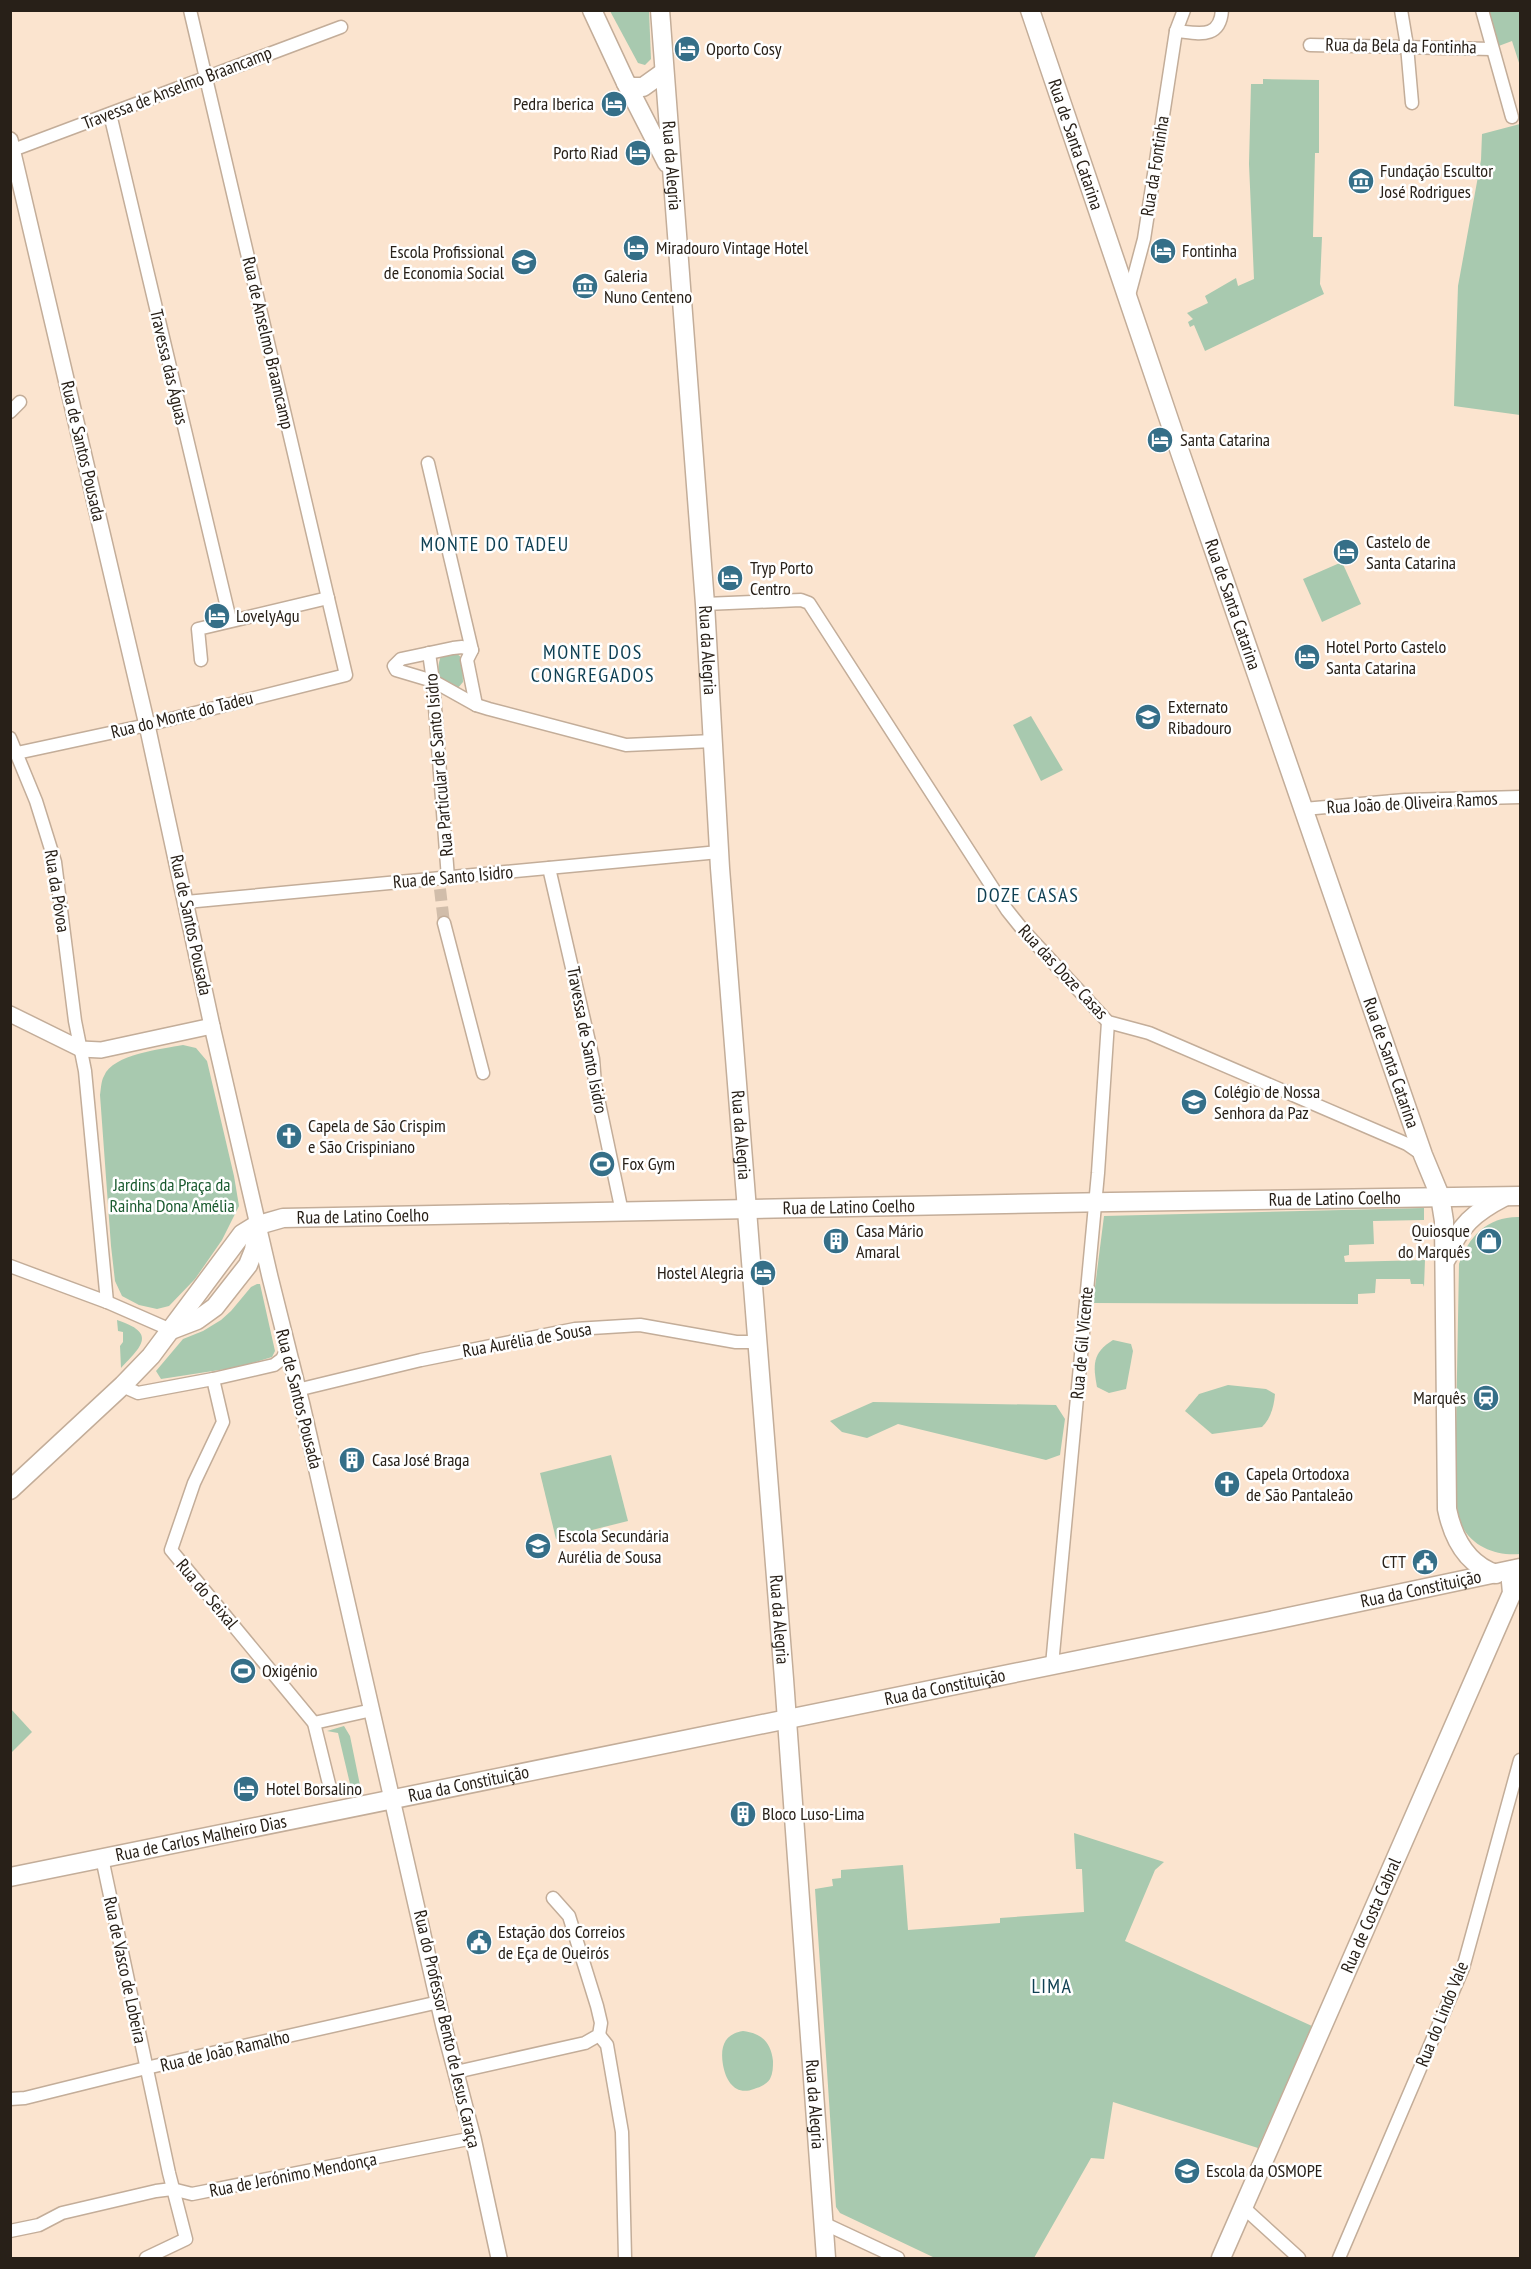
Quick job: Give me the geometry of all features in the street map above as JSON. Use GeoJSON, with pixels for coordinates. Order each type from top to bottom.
{"type":"FeatureCollection","features":[{"type":"Feature","properties":{"kind":"main road"},"geometry":{"type":"LineString","coordinates":[[592,10],[626,83],[672,172]]}},
{"type":"Feature","properties":{"kind":"main road","name":"Rua da Alegria"},"geometry":{"type":"LineString","coordinates":[[660,10],[705,604],[719,852],[787,1719],[826,2259]]}},
{"type":"Feature","properties":{"kind":"main road","name":"Rua de Santa Catarina"},"geometry":{"type":"LineString","coordinates":[[1030,10],[1128,300],[1440,1196],[1444,1221],[1447,1509],[1450,1527],[1461,1547],[1481,1567],[1509,1571]]}},
{"type":"Feature","properties":{"kind":"main road"},"geometry":{"type":"LineString","coordinates":[[626,83],[630,87],[644,87],[664,72]]}},
{"type":"Feature","properties":{"kind":"main road"},"geometry":{"type":"LineString","coordinates":[[1444,1265],[1456,1237],[1470,1218],[1485,1207],[1514,1196]]}},
{"type":"Feature","properties":{"kind":"main road","name":"Rua de Latino Coelho"},"geometry":{"type":"LineString","coordinates":[[258,1225],[292,1218],[1514,1196]]}},
{"type":"Feature","properties":{"kind":"main road"},"geometry":{"type":"LineString","coordinates":[[10,1490],[123,1385],[151,1356],[171,1330],[197,1320],[216,1307],[250,1260],[258,1225]]}},
{"type":"Feature","properties":{"kind":"main road","name":"Rua da Constituição"},"geometry":{"type":"LineString","coordinates":[[393,1799],[1509,1571]]}},
{"type":"Feature","properties":{"kind":"main road","name":"Rua de Costa Cabral"},"geometry":{"type":"LineString","coordinates":[[1221,2259],[1512,1593],[1509,1571]]}},
{"type":"Feature","properties":{"kind":"main road","name":"Rua de Carlos Malheiro Dias"},"geometry":{"type":"LineString","coordinates":[[10,1877],[393,1799]]}},
{"type":"Feature","properties":{"kind":"street","name":"Rua de Anselmo Braamcamp"},"geometry":{"type":"LineString","coordinates":[[190,10],[346,675]]}},
{"type":"Feature","properties":{"kind":"street","name":"Rua da Fontinha"},"geometry":{"type":"LineString","coordinates":[[1128,300],[1144,239],[1176,31],[1184,10]]}},
{"type":"Feature","properties":{"kind":"street"},"geometry":{"type":"LineString","coordinates":[[1176,31],[1208,32],[1217,28],[1221,21],[1222,10]]}},
{"type":"Feature","properties":{"kind":"street"},"geometry":{"type":"LineString","coordinates":[[1401,10],[1412,104]]}},
{"type":"Feature","properties":{"kind":"street"},"geometry":{"type":"LineString","coordinates":[[1482,10],[1491,49],[1512,117]]}},
{"type":"Feature","properties":{"kind":"street","name":"Travessa de Anselmo Braancamp"},"geometry":{"type":"LineString","coordinates":[[12,145],[110,114],[341,27]]}},
{"type":"Feature","properties":{"kind":"street","name":"Rua da Bela da Fontinha"},"geometry":{"type":"LineString","coordinates":[[1310,45],[1491,49]]}},
{"type":"Feature","properties":{"kind":"street","name":"Travessa das Águas"},"geometry":{"type":"LineString","coordinates":[[110,114],[230,620]]}},
{"type":"Feature","properties":{"kind":"street","name":"Rua de Santos Pousada"},"geometry":{"type":"LineString","coordinates":[[12,145],[147,725],[212,1026],[393,1799]]}},
{"type":"Feature","properties":{"kind":"street"},"geometry":{"type":"LineString","coordinates":[[10,412],[20,402]]}},
{"type":"Feature","properties":{"kind":"street"},"geometry":{"type":"LineString","coordinates":[[428,463],[472,650],[467,660],[476,705]]}},
{"type":"Feature","properties":{"kind":"street"},"geometry":{"type":"LineString","coordinates":[[201,660],[198,629],[328,598]]}},
{"type":"Feature","properties":{"kind":"street","name":"Rua das Doze Casas"},"geometry":{"type":"LineString","coordinates":[[705,604],[801,600],[808,603],[1007,910],[1108,1022],[1149,1033],[1407,1144],[1424,1155]]}},
{"type":"Feature","properties":{"kind":"street"},"geometry":{"type":"LineString","coordinates":[[472,650],[462,647],[429,653],[401,659],[394,666],[396,670],[433,681],[476,705],[626,745],[713,741]]}},
{"type":"Feature","properties":{"kind":"street","name":"Rua Particular de Santo Isidro"},"geometry":{"type":"LineString","coordinates":[[429,653],[433,681],[443,881]]}},
{"type":"Feature","properties":{"kind":"street","name":"Rua do Monte do Tadeu"},"geometry":{"type":"LineString","coordinates":[[17,753],[147,725],[207,708],[346,675]]}},
{"type":"Feature","properties":{"kind":"street","name":"Rua da Póvoa"},"geometry":{"type":"LineString","coordinates":[[10,738],[36,801],[55,862],[75,1021],[86,1084],[107,1302]]}},
{"type":"Feature","properties":{"kind":"street","name":"Rua João de Oliveira Ramos"},"geometry":{"type":"LineString","coordinates":[[1304,809],[1405,800],[1521,798]]}},
{"type":"Feature","properties":{"kind":"street","name":"Rua de Santo Isidro"},"geometry":{"type":"LineString","coordinates":[[186,902],[443,881],[549,868],[719,852]]}},
{"type":"Feature","properties":{"kind":"street","name":"Travessa de Santo Isidro"},"geometry":{"type":"LineString","coordinates":[[549,868],[593,1059],[595,1084],[622,1212]]}},
{"type":"Feature","properties":{"kind":"street"},"geometry":{"type":"LineString","coordinates":[[444,923],[483,1073]]}},
{"type":"Feature","properties":{"kind":"street"},"geometry":{"type":"LineString","coordinates":[[10,1014],[81,1049],[101,1050],[212,1026]]}},
{"type":"Feature","properties":{"kind":"street","name":"Rua de Gil Vicente"},"geometry":{"type":"LineString","coordinates":[[1052,1665],[1095,1203],[1108,1022]]}},
{"type":"Feature","properties":{"kind":"street"},"geometry":{"type":"LineString","coordinates":[[10,1266],[107,1302],[171,1330]]}},
{"type":"Feature","properties":{"kind":"street","name":"Rua Aurélia de Sousa"},"geometry":{"type":"LineString","coordinates":[[297,1390],[421,1360],[575,1329],[640,1325],[736,1342],[758,1342]]}},
{"type":"Feature","properties":{"kind":"street"},"geometry":{"type":"LineString","coordinates":[[123,1385],[138,1393],[213,1379],[274,1365],[282,1359],[287,1349]]}},
{"type":"Feature","properties":{"kind":"street","name":"Rua do Seixal"},"geometry":{"type":"LineString","coordinates":[[213,1379],[223,1422],[194,1483],[171,1550],[314,1723]]}},
{"type":"Feature","properties":{"kind":"street"},"geometry":{"type":"LineString","coordinates":[[330,1788],[314,1723],[372,1710]]}},
{"type":"Feature","properties":{"kind":"street","name":"Rua do Lindo Vale"},"geometry":{"type":"LineString","coordinates":[[1339,2259],[1463,1968],[1521,1760]]}},
{"type":"Feature","properties":{"kind":"street","name":"Rua do Professor Bento de Jesus Caraça"},"geometry":{"type":"LineString","coordinates":[[393,1799],[439,2002],[473,2138],[499,2259]]}},
{"type":"Feature","properties":{"kind":"street","name":"Rua de Vasco de Lobeira"},"geometry":{"type":"LineString","coordinates":[[102,1858],[172,2188],[186,2239],[146,2259]]}},
{"type":"Feature","properties":{"kind":"street"},"geometry":{"type":"LineString","coordinates":[[553,1898],[569,1916],[597,2006],[601,2023],[599,2035],[607,2045],[621,2132],[625,2259]]}},
{"type":"Feature","properties":{"kind":"street","name":"Rua de João Ramalho"},"geometry":{"type":"LineString","coordinates":[[10,2099],[25,2098],[146,2068],[439,2002]]}},
{"type":"Feature","properties":{"kind":"street"},"geometry":{"type":"LineString","coordinates":[[456,2072],[585,2043],[599,2035]]}},
{"type":"Feature","properties":{"kind":"street","name":"Rua de Jerónimo Mendonça"},"geometry":{"type":"LineString","coordinates":[[10,2231],[39,2225],[62,2213],[172,2188],[192,2194],[473,2138]]}},
{"type":"Feature","properties":{"kind":"street"},"geometry":{"type":"LineString","coordinates":[[1243,2207],[1299,2259]]}},
{"type":"Feature","properties":{"kind":"street"},"geometry":{"type":"LineString","coordinates":[[823,2223],[898,2259]]}},
{"type":"Feature","properties":{"kind":"green space"},"geometry":{"type":"Polygon","coordinates":[[[610,11],[649,11],[651,59],[645,65],[638,63],[610,11]]]}},
{"type":"Feature","properties":{"kind":"green space"},"geometry":{"type":"Polygon","coordinates":[[[1488,11],[1520,11],[1520,66],[1512,41],[1496,47],[1488,11]]]}},
{"type":"Feature","properties":{"kind":"green space"},"geometry":{"type":"Polygon","coordinates":[[[1263,79],[1319,80],[1319,153],[1315,153],[1313,237],[1322,237],[1320,284],[1324,294],[1205,351],[1194,325],[1190,327],[1188,322],[1193,319],[1187,313],[1208,303],[1205,296],[1236,278],[1238,286],[1254,279],[1249,164],[1251,84],[1263,84],[1263,79]]]}},
{"type":"Feature","properties":{"kind":"green space"},"geometry":{"type":"Polygon","coordinates":[[[1520,124],[1520,415],[1454,406],[1458,286],[1481,160],[1482,134],[1520,124]]]}},
{"type":"Feature","properties":{"kind":"green space"},"geometry":{"type":"Polygon","coordinates":[[[1342,562],[1361,604],[1322,622],[1303,579],[1342,562]]]}},
{"type":"Feature","properties":{"kind":"green space"},"geometry":{"type":"Polygon","coordinates":[[[456,653],[462,658],[463,682],[458,688],[444,683],[438,669],[442,654],[456,653]]]}},
{"type":"Feature","properties":{"kind":"green space"},"geometry":{"type":"Polygon","coordinates":[[[1031,716],[1063,770],[1041,781],[1013,725],[1031,716]]]}},
{"type":"Feature","properties":{"kind":"green space","name":"Jardins da Praça da Rainha Dona Amélia"},"geometry":{"type":"Polygon","coordinates":[[[183,1045],[196,1048],[207,1061],[239,1206],[222,1240],[195,1279],[169,1306],[157,1309],[139,1305],[122,1296],[115,1281],[100,1095],[104,1076],[117,1062],[139,1054],[183,1045]]]}},
{"type":"Feature","properties":{"kind":"green space"},"geometry":{"type":"Polygon","coordinates":[[[1424,1208],[1424,1220],[1373,1221],[1374,1244],[1349,1245],[1349,1255],[1344,1256],[1345,1262],[1425,1260],[1424,1287],[1423,1284],[1411,1284],[1410,1279],[1376,1279],[1375,1293],[1358,1294],[1358,1304],[1093,1303],[1104,1216],[1424,1208]]]}},
{"type":"Feature","properties":{"kind":"green space"},"geometry":{"type":"Polygon","coordinates":[[[1520,1217],[1520,1554],[1503,1554],[1479,1545],[1467,1534],[1462,1526],[1457,1506],[1455,1480],[1459,1264],[1468,1245],[1481,1230],[1498,1220],[1520,1217]]]}},
{"type":"Feature","properties":{"kind":"green space"},"geometry":{"type":"Polygon","coordinates":[[[260,1284],[275,1351],[272,1357],[239,1367],[161,1379],[156,1371],[183,1339],[221,1320],[251,1287],[260,1284]]]}},
{"type":"Feature","properties":{"kind":"green space"},"geometry":{"type":"Polygon","coordinates":[[[117,1320],[137,1330],[142,1341],[140,1347],[121,1368],[120,1346],[123,1342],[123,1332],[118,1331],[117,1320]]]}},
{"type":"Feature","properties":{"kind":"green space"},"geometry":{"type":"Polygon","coordinates":[[[1113,1340],[1131,1344],[1133,1351],[1126,1389],[1109,1393],[1097,1387],[1095,1366],[1101,1350],[1113,1340]]]}},
{"type":"Feature","properties":{"kind":"green space"},"geometry":{"type":"Polygon","coordinates":[[[1228,1385],[1266,1389],[1275,1394],[1272,1412],[1262,1427],[1212,1434],[1185,1411],[1199,1394],[1228,1385]]]}},
{"type":"Feature","properties":{"kind":"green space"},"geometry":{"type":"Polygon","coordinates":[[[873,1402],[1056,1405],[1065,1419],[1060,1455],[1046,1460],[898,1424],[867,1438],[842,1432],[830,1421],[873,1402]]]}},
{"type":"Feature","properties":{"kind":"green space"},"geometry":{"type":"Polygon","coordinates":[[[611,1455],[628,1521],[556,1539],[540,1473],[611,1455]]]}},
{"type":"Feature","properties":{"kind":"green space"},"geometry":{"type":"Polygon","coordinates":[[[11,1709],[32,1732],[11,1753],[11,1709]]]}},
{"type":"Feature","properties":{"kind":"green space"},"geometry":{"type":"Polygon","coordinates":[[[344,1726],[350,1736],[360,1785],[351,1788],[338,1733],[327,1731],[344,1726]]]}},
{"type":"Feature","properties":{"kind":"green space"},"geometry":{"type":"Polygon","coordinates":[[[1074,1833],[1164,1862],[1155,1870],[1125,1941],[1312,2026],[1258,2148],[1113,2102],[1104,2159],[1091,2158],[1034,2258],[935,2258],[840,2213],[836,2207],[815,1889],[833,1886],[832,1879],[841,1878],[841,1870],[903,1865],[908,1930],[1000,1923],[1000,1918],[1084,1912],[1082,1869],[1076,1869],[1074,1833]]]}},
{"type":"Feature","properties":{"kind":"green space"},"geometry":{"type":"Polygon","coordinates":[[[743,2031],[760,2036],[764,2040],[770,2049],[773,2061],[771,2077],[768,2081],[761,2087],[748,2091],[737,2089],[729,2082],[722,2058],[723,2047],[728,2038],[743,2031]]]}},
{"type":"Feature","properties":{"kind":"tunnel"},"geometry":{"type":"LineString","coordinates":[[440,889],[444,923]]}},
{"type":"Feature","properties":{"kind":"place","name":"Oporto Cosy"},"geometry":{"type":"Point","coordinates":[687,49]}},
{"type":"Feature","properties":{"kind":"place","name":"Pedra Iberica"},"geometry":{"type":"Point","coordinates":[614,104]}},
{"type":"Feature","properties":{"kind":"place","name":"Porto Riad"},"geometry":{"type":"Point","coordinates":[638,153]}},
{"type":"Feature","properties":{"kind":"place","name":"Fundação Escultor José Rodrigues"},"geometry":{"type":"Point","coordinates":[1361,181]}},
{"type":"Feature","properties":{"kind":"place","name":"Miradouro Vintage Hotel"},"geometry":{"type":"Point","coordinates":[636,248]}},
{"type":"Feature","properties":{"kind":"place","name":"Fontinha"},"geometry":{"type":"Point","coordinates":[1163,251]}},
{"type":"Feature","properties":{"kind":"place","name":"Escola Profissional de Economia Social"},"geometry":{"type":"Point","coordinates":[524,262]}},
{"type":"Feature","properties":{"kind":"place","name":"Galeria Nuno Centeno"},"geometry":{"type":"Point","coordinates":[585,286]}},
{"type":"Feature","properties":{"kind":"place","name":"Santa Catarina"},"geometry":{"type":"Point","coordinates":[1160,440]}},
{"type":"Feature","properties":{"kind":"place","name":"Castelo de Santa Catarina"},"geometry":{"type":"Point","coordinates":[1346,552]}},
{"type":"Feature","properties":{"kind":"place","name":"Tryp Porto Centro"},"geometry":{"type":"Point","coordinates":[730,578]}},
{"type":"Feature","properties":{"kind":"place","name":"LovelyAgu"},"geometry":{"type":"Point","coordinates":[217,616]}},
{"type":"Feature","properties":{"kind":"place","name":"Hotel Porto Castelo Santa Catarina"},"geometry":{"type":"Point","coordinates":[1307,657]}},
{"type":"Feature","properties":{"kind":"place","name":"Externato Ribadouro"},"geometry":{"type":"Point","coordinates":[1148,717]}},
{"type":"Feature","properties":{"kind":"place","name":"Colégio de Nossa Senhora da Paz"},"geometry":{"type":"Point","coordinates":[1194,1102]}},
{"type":"Feature","properties":{"kind":"place","name":"Capela de São Crispim e São Crispiniano"},"geometry":{"type":"Point","coordinates":[289,1136]}},
{"type":"Feature","properties":{"kind":"place","name":"Fox Gym"},"geometry":{"type":"Point","coordinates":[602,1164]}},
{"type":"Feature","properties":{"kind":"place","name":"Casa Mário Amaral"},"geometry":{"type":"Point","coordinates":[836,1241]}},
{"type":"Feature","properties":{"kind":"place","name":"Quiosque do Marquês"},"geometry":{"type":"Point","coordinates":[1489,1241]}},
{"type":"Feature","properties":{"kind":"place","name":"Hostel Alegria"},"geometry":{"type":"Point","coordinates":[763,1273]}},
{"type":"Feature","properties":{"kind":"place","name":"Marquês"},"geometry":{"type":"Point","coordinates":[1486,1398]}},
{"type":"Feature","properties":{"kind":"place","name":"Casa José Braga"},"geometry":{"type":"Point","coordinates":[352,1460]}},
{"type":"Feature","properties":{"kind":"place","name":"Capela Ortodoxa de São Pantaleão"},"geometry":{"type":"Point","coordinates":[1227,1484]}},
{"type":"Feature","properties":{"kind":"place","name":"Escola Secundária Aurélia de Sousa"},"geometry":{"type":"Point","coordinates":[538,1546]}},
{"type":"Feature","properties":{"kind":"place","name":"CTT"},"geometry":{"type":"Point","coordinates":[1425,1562]}},
{"type":"Feature","properties":{"kind":"place","name":"Oxigénio"},"geometry":{"type":"Point","coordinates":[243,1671]}},
{"type":"Feature","properties":{"kind":"place","name":"Hotel Borsalino"},"geometry":{"type":"Point","coordinates":[246,1789]}},
{"type":"Feature","properties":{"kind":"place","name":"Bloco Luso-Lima"},"geometry":{"type":"Point","coordinates":[743,1814]}},
{"type":"Feature","properties":{"kind":"place","name":"Estação dos Correios de Eça de Queirós"},"geometry":{"type":"Point","coordinates":[479,1942]}},
{"type":"Feature","properties":{"kind":"place","name":"Escola da OSMOPE"},"geometry":{"type":"Point","coordinates":[1187,2171]}},
{"type":"Feature","properties":{"kind":"district","name":"MONTE DO TADEU"},"geometry":{"type":"Point","coordinates":[495,544]}},
{"type":"Feature","properties":{"kind":"district","name":"MONTE DOS CONGREGADOS"},"geometry":{"type":"Point","coordinates":[593,664]}},
{"type":"Feature","properties":{"kind":"district","name":"DOZE CASAS"},"geometry":{"type":"Point","coordinates":[1028,895]}},
{"type":"Feature","properties":{"kind":"district","name":"LIMA"},"geometry":{"type":"Point","coordinates":[1052,1986]}}]}
